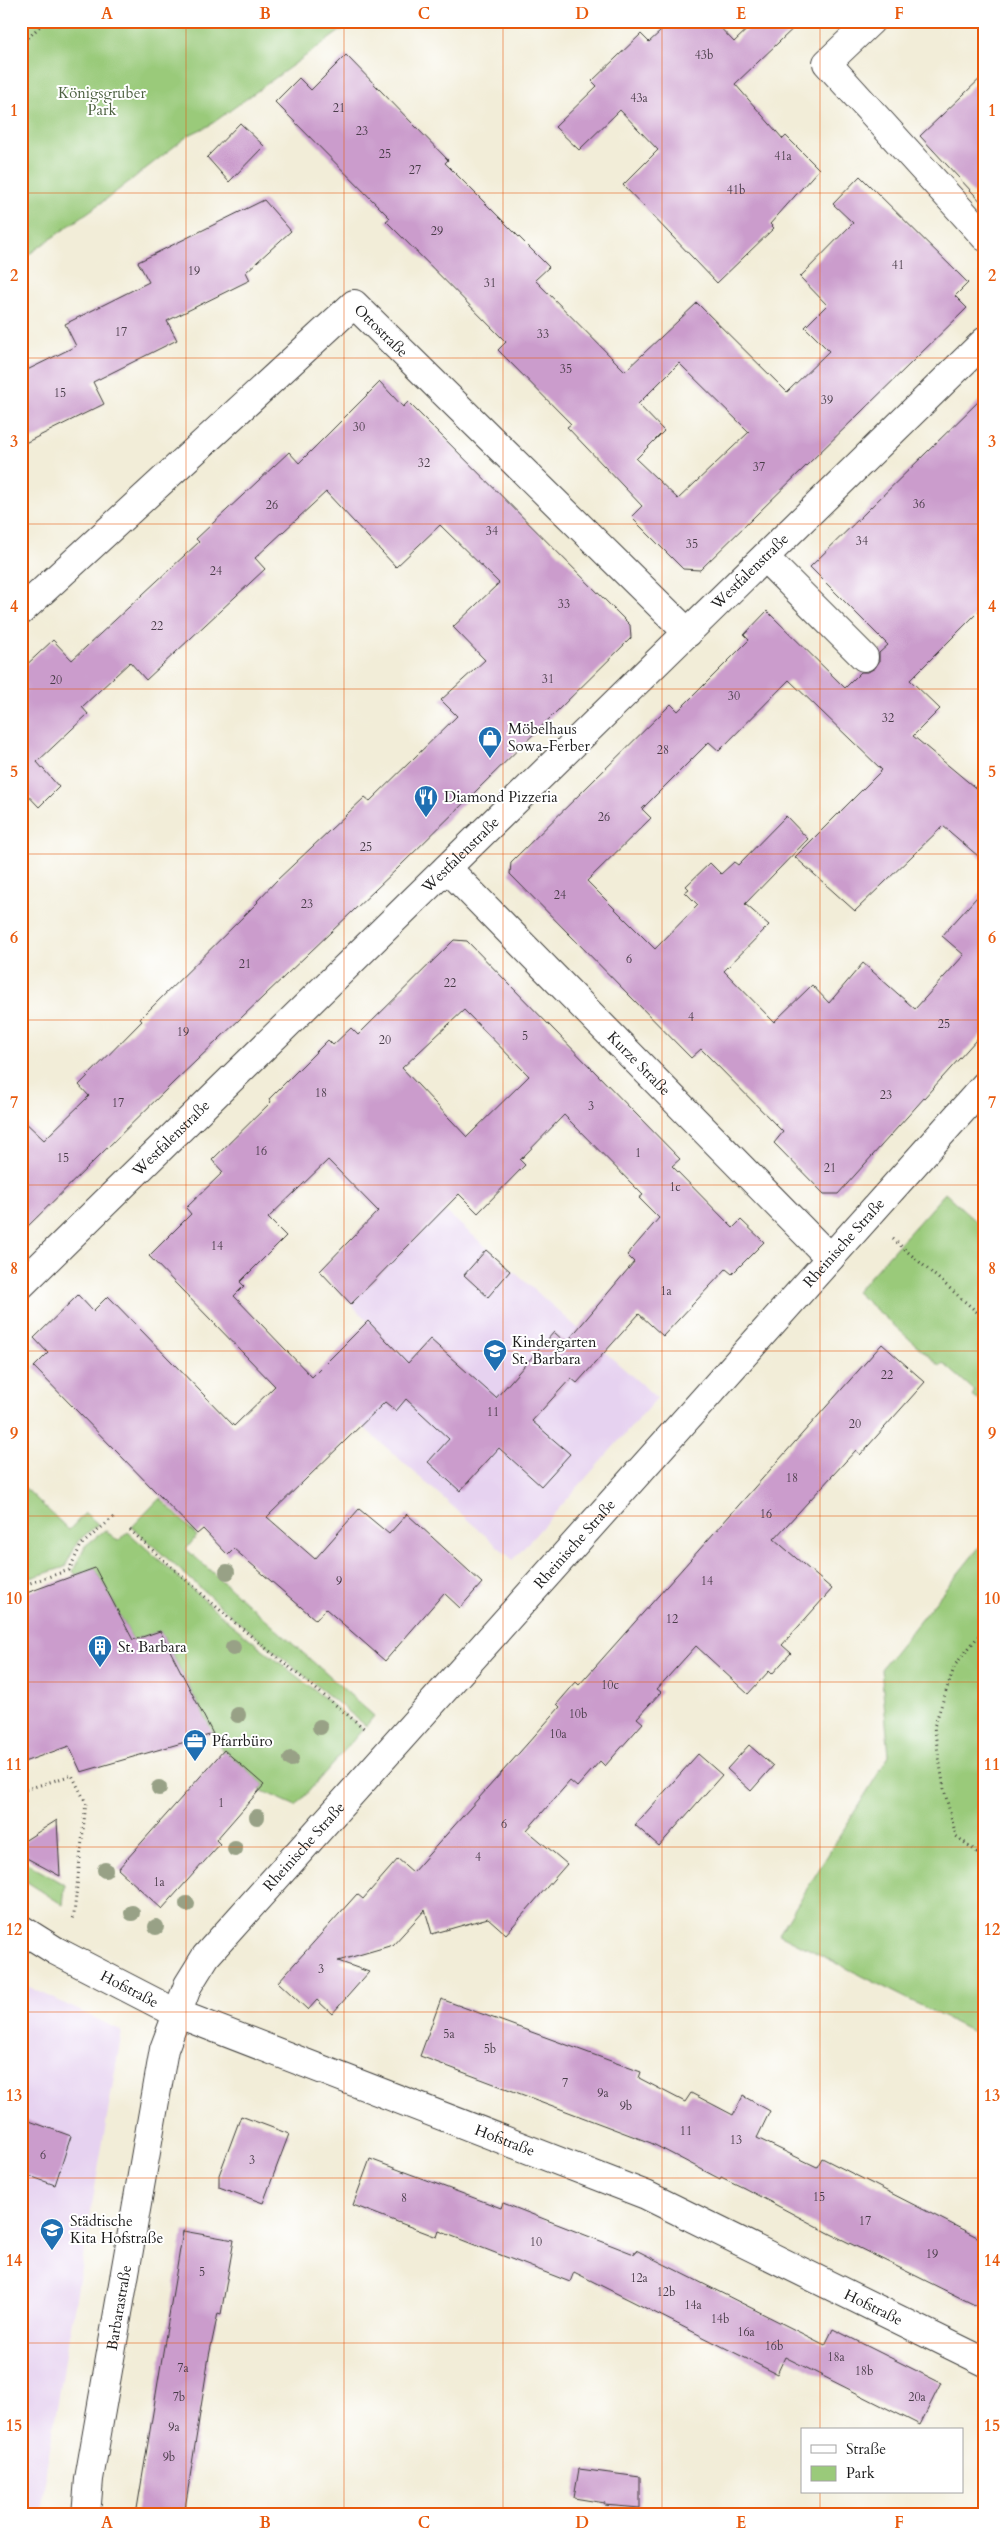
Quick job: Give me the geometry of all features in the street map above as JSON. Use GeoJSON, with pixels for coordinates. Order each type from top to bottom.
{"type":"FeatureCollection","features":[{"type":"Feature","properties":{"kind":"street"},"geometry":{"type":"LineString","coordinates":[[871,21],[827,63],[985,237]]}},
{"type":"Feature","properties":{"kind":"street","name":"Ottostraße"},"geometry":{"type":"LineString","coordinates":[[21,611],[354,304],[688,632]]}},
{"type":"Feature","properties":{"kind":"street","name":"Westfalenstraße"},"geometry":{"type":"LineString","coordinates":[[21,1285],[985,341]]}},
{"type":"Feature","properties":{"kind":"street"},"geometry":{"type":"LineString","coordinates":[[765,558],[864,657]]}},
{"type":"Feature","properties":{"kind":"street","name":"Kurze Straße"},"geometry":{"type":"LineString","coordinates":[[447,868],[830,1258]]}},
{"type":"Feature","properties":{"kind":"street","name":"Rheinische Straße"},"geometry":{"type":"LineString","coordinates":[[176,2013],[188,1985],[206,1956],[985,1085]]}},
{"type":"Feature","properties":{"kind":"street","name":"Hofstraße"},"geometry":{"type":"LineString","coordinates":[[21,1929],[56,1951],[176,2013],[646,2195],[985,2362]]}},
{"type":"Feature","properties":{"kind":"street","name":"Barbarastraße"},"geometry":{"type":"LineString","coordinates":[[86,2515],[89,2479],[164,2049],[176,2013]]}},
{"type":"Feature","properties":{"kind":"path"},"geometry":{"type":"LineString","coordinates":[[21,45],[45,21]]}},
{"type":"Feature","properties":{"kind":"path"},"geometry":{"type":"LineString","coordinates":[[150,21],[157,28],[192,21]]}},
{"type":"Feature","properties":{"kind":"path"},"geometry":{"type":"LineString","coordinates":[[901,1246],[985,1319]]}},
{"type":"Feature","properties":{"kind":"path"},"geometry":{"type":"LineString","coordinates":[[21,1586],[69,1570],[81,1545],[115,1516]]}},
{"type":"Feature","properties":{"kind":"path"},"geometry":{"type":"LineString","coordinates":[[130,1530],[229,1618],[391,1750]]}},
{"type":"Feature","properties":{"kind":"path"},"geometry":{"type":"LineString","coordinates":[[985,1628],[955,1665],[934,1726],[944,1789],[956,1836],[977,1852],[985,1847]]}},
{"type":"Feature","properties":{"kind":"path"},"geometry":{"type":"LineString","coordinates":[[21,1790],[72,1775],[86,1803],[74,1914],[70,1923]]}},
{"type":"Feature","properties":{"kind":"shaded area","name":"Kindergarten St. Barbara"},"geometry":{"type":"Polygon","coordinates":[[[444,1210],[657,1398],[513,1560],[334,1401],[391,1345],[351,1304],[444,1210]]]}},
{"type":"Feature","properties":{"kind":"shaded area","name":"Städtische Kita Hofstraße"},"geometry":{"type":"Polygon","coordinates":[[[21,1983],[122,2031],[46,2471],[41,2515],[21,2515],[21,1983]]]}},
{"type":"Feature","properties":{"kind":"green space","name":"Königsgruber Park"},"geometry":{"type":"Polygon","coordinates":[[[21,21],[354,21],[210,125],[189,135],[108,198],[21,260],[21,21]]]}},
{"type":"Feature","properties":{"kind":"green space"},"geometry":{"type":"Polygon","coordinates":[[[945,1193],[985,1229],[985,1405],[972,1395],[975,1391],[943,1363],[940,1366],[856,1292],[945,1193]]]}},
{"type":"Feature","properties":{"kind":"green space"},"geometry":{"type":"Polygon","coordinates":[[[21,1484],[69,1530],[85,1513],[98,1524],[78,1541],[65,1567],[21,1581],[21,1484]]]}},
{"type":"Feature","properties":{"kind":"green space"},"geometry":{"type":"Polygon","coordinates":[[[160,1498],[197,1536],[186,1549],[374,1716],[366,1726],[235,1619],[132,1527],[160,1498]]]}},
{"type":"Feature","properties":{"kind":"green space"},"geometry":{"type":"Polygon","coordinates":[[[105,1530],[118,1541],[128,1532],[230,1623],[363,1729],[296,1806],[260,1790],[264,1785],[234,1758],[229,1763],[160,1631],[133,1640],[95,1568],[76,1575],[73,1571],[85,1546],[105,1530]]]}},
{"type":"Feature","properties":{"kind":"green space"},"geometry":{"type":"Polygon","coordinates":[[[985,1540],[985,2038],[779,1934],[889,1756],[881,1669],[985,1540]]]}},
{"type":"Feature","properties":{"kind":"green space"},"geometry":{"type":"Polygon","coordinates":[[[21,1860],[65,1885],[63,1905],[21,1878],[21,1860]]]}},
{"type":"Feature","properties":{"kind":"building"},"geometry":{"type":"Polygon","coordinates":[[[672,21],[714,21],[734,42],[756,21],[801,21],[735,84],[783,139],[786,136],[819,169],[770,224],[774,228],[717,283],[623,185],[658,150],[620,110],[579,150],[555,127],[597,86],[592,81],[641,34],[649,42],[672,21]]]}},
{"type":"Feature","properties":{"kind":"building"},"geometry":{"type":"Polygon","coordinates":[[[346,55],[448,160],[445,163],[549,267],[535,280],[625,371],[697,303],[787,392],[829,351],[805,327],[827,305],[800,277],[853,223],[833,204],[860,176],[968,283],[955,296],[967,308],[700,570],[683,569],[631,517],[642,506],[567,427],[571,424],[498,350],[506,342],[386,221],[390,218],[275,102],[299,78],[311,90],[346,55]],[[679,363],[638,404],[664,431],[636,459],[678,499],[749,432],[679,363]]]}},
{"type":"Feature","properties":{"kind":"building"},"geometry":{"type":"Polygon","coordinates":[[[985,74],[985,206],[920,136],[985,74]]]}},
{"type":"Feature","properties":{"kind":"building"},"geometry":{"type":"Polygon","coordinates":[[[240,123],[264,146],[229,182],[207,157],[240,123]]]}},
{"type":"Feature","properties":{"kind":"building"},"geometry":{"type":"Polygon","coordinates":[[[264,200],[291,231],[246,272],[250,280],[167,321],[177,340],[93,382],[104,404],[21,445],[21,373],[76,346],[65,324],[149,282],[138,262],[264,200]]]}},
{"type":"Feature","properties":{"kind":"building"},"geometry":{"type":"Polygon","coordinates":[[[380,382],[403,407],[408,402],[630,625],[631,638],[398,868],[174,1082],[21,1233],[21,1118],[44,1140],[89,1096],[79,1085],[142,1021],[140,1019],[258,902],[276,881],[365,797],[370,801],[457,716],[441,700],[485,660],[453,627],[499,583],[440,525],[396,567],[326,492],[255,558],[265,569],[146,680],[130,662],[82,707],[88,714],[37,762],[59,787],[39,807],[21,788],[21,670],[53,640],[72,660],[199,542],[196,539],[289,452],[299,463],[380,382]]]}},
{"type":"Feature","properties":{"kind":"building"},"geometry":{"type":"Polygon","coordinates":[[[985,395],[985,605],[910,680],[940,709],[913,736],[985,796],[985,862],[943,826],[855,911],[795,857],[882,770],[789,680],[719,751],[709,742],[642,809],[651,818],[587,881],[655,949],[698,905],[685,892],[689,889],[686,886],[710,863],[721,874],[734,862],[738,865],[786,816],[808,839],[745,904],[769,925],[724,971],[774,1022],[812,985],[829,1003],[863,963],[915,1009],[964,955],[942,936],[985,888],[985,1030],[838,1194],[824,1194],[774,1143],[783,1132],[701,1049],[691,1058],[510,874],[511,862],[671,704],[678,711],[749,640],[744,635],[767,611],[845,688],[861,672],[868,672],[875,668],[879,662],[879,653],[888,645],[810,567],[985,395]]]}},
{"type":"Feature","properties":{"kind":"building"},"geometry":{"type":"Polygon","coordinates":[[[454,940],[467,941],[680,1159],[672,1166],[733,1228],[741,1220],[764,1242],[732,1274],[726,1269],[663,1336],[639,1314],[577,1383],[571,1378],[532,1421],[570,1454],[541,1486],[499,1448],[460,1491],[428,1462],[449,1439],[406,1399],[396,1411],[385,1402],[267,1517],[315,1559],[359,1509],[389,1534],[407,1514],[482,1583],[460,1608],[444,1593],[385,1661],[326,1609],[316,1620],[234,1549],[228,1555],[203,1529],[197,1534],[34,1367],[48,1353],[34,1338],[78,1295],[93,1311],[108,1296],[234,1426],[275,1386],[149,1256],[191,1214],[186,1208],[223,1172],[212,1160],[271,1102],[269,1099],[328,1040],[333,1045],[351,1028],[358,1035],[454,940]],[[464,1010],[402,1068],[467,1137],[529,1076],[464,1010]],[[564,1115],[520,1160],[525,1165],[478,1213],[459,1194],[351,1304],[320,1271],[378,1211],[328,1160],[268,1218],[286,1236],[240,1282],[244,1286],[234,1296],[312,1377],[368,1321],[408,1363],[430,1339],[496,1398],[554,1332],[566,1343],[634,1262],[627,1255],[659,1218],[639,1198],[643,1195],[564,1115]]]}},
{"type":"Feature","properties":{"kind":"building"},"geometry":{"type":"Polygon","coordinates":[[[486,1250],[510,1271],[488,1297],[464,1275],[486,1250]]]}},
{"type":"Feature","properties":{"kind":"building"},"geometry":{"type":"Polygon","coordinates":[[[882,1344],[925,1382],[860,1455],[856,1450],[774,1539],[832,1589],[782,1645],[791,1653],[772,1674],[769,1671],[748,1694],[696,1646],[657,1689],[661,1692],[637,1718],[643,1723],[605,1766],[600,1761],[577,1787],[570,1781],[527,1830],[567,1864],[506,1934],[488,1918],[432,1934],[425,1910],[393,1945],[338,1961],[369,1972],[332,2014],[317,2000],[308,2010],[278,1982],[357,1894],[363,1899],[398,1859],[413,1872],[560,1707],[557,1704],[576,1682],[579,1685],[882,1344]]]}},
{"type":"Feature","properties":{"kind":"building","name":"St. Barbara"},"geometry":{"type":"Polygon","coordinates":[[[95,1568],[133,1640],[160,1631],[213,1734],[81,1772],[69,1746],[21,1763],[21,1595],[95,1568]]]}},
{"type":"Feature","properties":{"kind":"building"},"geometry":{"type":"Polygon","coordinates":[[[749,1745],[773,1766],[751,1791],[727,1769],[749,1745]]]}},
{"type":"Feature","properties":{"kind":"building"},"geometry":{"type":"Polygon","coordinates":[[[224,1750],[264,1785],[216,1840],[220,1844],[162,1909],[118,1869],[224,1750]]]}},
{"type":"Feature","properties":{"kind":"building"},"geometry":{"type":"Polygon","coordinates":[[[698,1754],[722,1775],[659,1846],[635,1825],[698,1754]]]}},
{"type":"Feature","properties":{"kind":"building"},"geometry":{"type":"Polygon","coordinates":[[[57,1820],[60,1876],[21,1855],[21,1843],[57,1820]]]}},
{"type":"Feature","properties":{"kind":"building"},"geometry":{"type":"Polygon","coordinates":[[[441,1999],[641,2072],[639,2078],[685,2102],[691,2093],[733,2115],[743,2096],[770,2111],[757,2138],[817,2167],[822,2158],[985,2241],[985,2310],[651,2143],[420,2056],[441,1999]]]}},
{"type":"Feature","properties":{"kind":"building"},"geometry":{"type":"Polygon","coordinates":[[[241,2116],[289,2134],[263,2203],[219,2187],[219,2175],[241,2116]]]}},
{"type":"Feature","properties":{"kind":"building"},"geometry":{"type":"Polygon","coordinates":[[[21,2118],[71,2136],[55,2185],[21,2173],[21,2118]]]}},
{"type":"Feature","properties":{"kind":"building"},"geometry":{"type":"Polygon","coordinates":[[[370,2159],[501,2208],[503,2203],[634,2254],[636,2250],[825,2345],[833,2329],[941,2383],[920,2425],[785,2357],[777,2374],[574,2272],[570,2282],[439,2231],[437,2237],[353,2205],[370,2159]]]}},
{"type":"Feature","properties":{"kind":"building"},"geometry":{"type":"Polygon","coordinates":[[[183,2231],[234,2240],[221,2314],[218,2313],[209,2356],[184,2515],[136,2515],[183,2231]]]}},
{"type":"Feature","properties":{"kind":"building"},"geometry":{"type":"Polygon","coordinates":[[[579,2469],[640,2477],[640,2508],[604,2505],[605,2503],[574,2498],[579,2469]]]}},
{"type":"Feature","properties":{"kind":"place","name":"Möbelhaus Sowa-Ferber"},"geometry":{"type":"Point","coordinates":[490,759]}},
{"type":"Feature","properties":{"kind":"place","name":"Diamond Pizzeria"},"geometry":{"type":"Point","coordinates":[426,818]}},
{"type":"Feature","properties":{"kind":"place","name":"Kindergarten St. Barbara"},"geometry":{"type":"Point","coordinates":[495,1372]}},
{"type":"Feature","properties":{"kind":"place","name":"St. Barbara"},"geometry":{"type":"Point","coordinates":[100,1668]}},
{"type":"Feature","properties":{"kind":"place","name":"Pfarrbüro"},"geometry":{"type":"Point","coordinates":[195,1762]}},
{"type":"Feature","properties":{"kind":"place","name":"Städtische Kita Hofstraße"},"geometry":{"type":"Point","coordinates":[52,2251]}}]}
